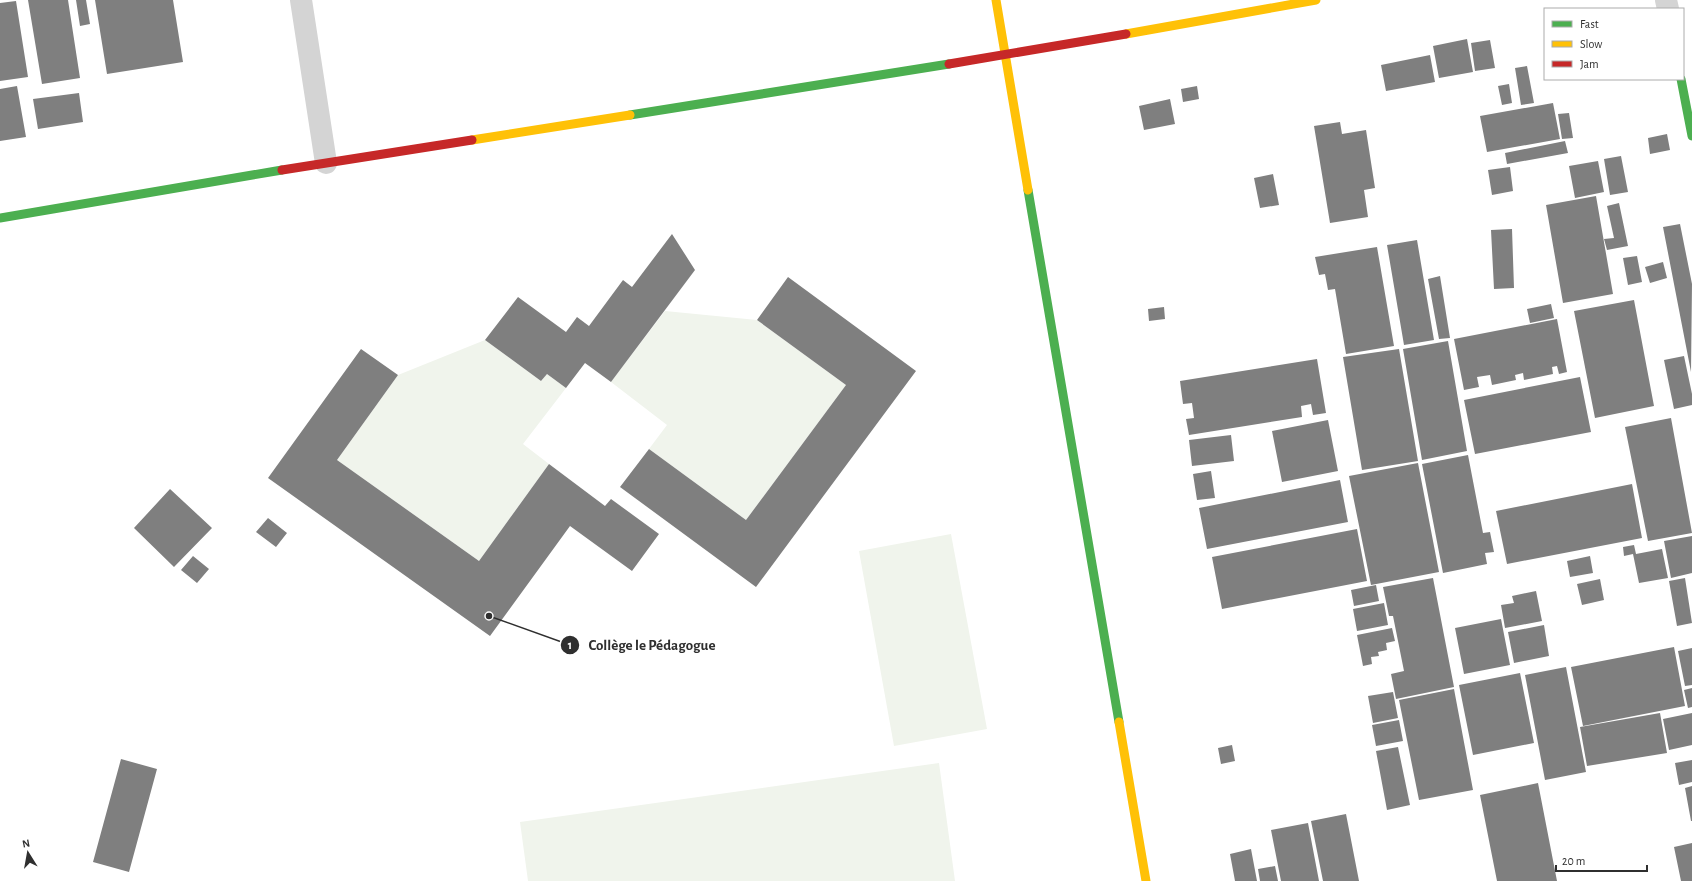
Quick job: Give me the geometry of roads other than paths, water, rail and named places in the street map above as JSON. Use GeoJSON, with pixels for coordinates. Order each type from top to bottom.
{"type":"FeatureCollection","features":[{"type":"Feature","properties":{"kind":"street"},"geometry":{"type":"LineString","coordinates":[[301,0],[326,163]]}},
{"type":"Feature","properties":{"kind":"street"},"geometry":{"type":"LineString","coordinates":[[996,0],[1146,881]]}},
{"type":"Feature","properties":{"kind":"street"},"geometry":{"type":"LineString","coordinates":[[0,218],[326,163],[1005,55],[1316,0]]}},
{"type":"Feature","properties":{"kind":"street"},"geometry":{"type":"LineString","coordinates":[[1681,80],[1692,136]]}},
{"type":"Feature","properties":{"kind":"place","name":"Collège le Pédagogue"},"geometry":{"type":"Point","coordinates":[489,616]}}]}
